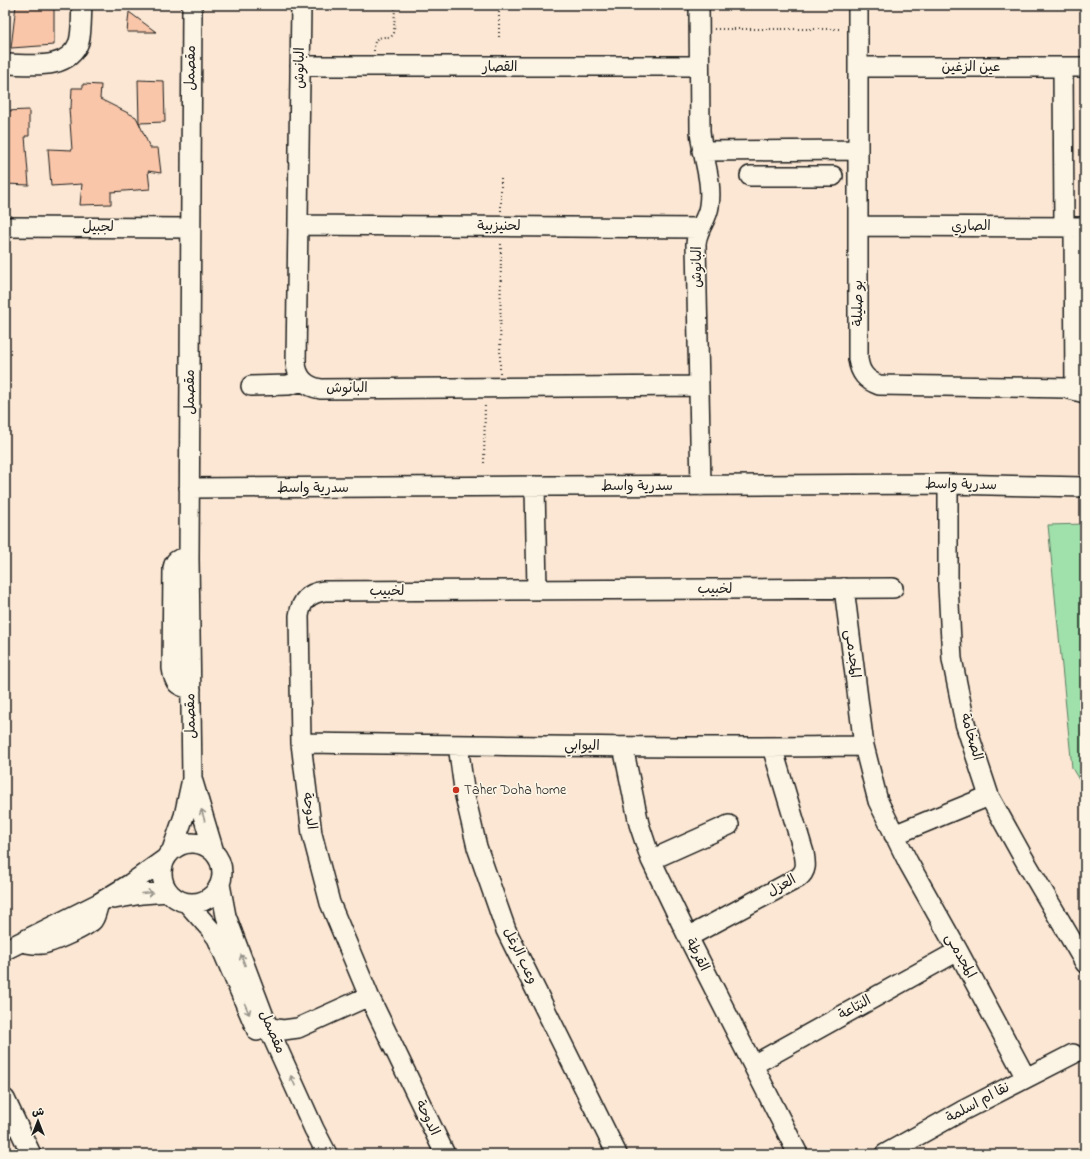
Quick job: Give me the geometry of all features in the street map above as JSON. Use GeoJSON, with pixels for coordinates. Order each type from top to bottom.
{"type":"FeatureCollection","features":[{"type":"Feature","properties":{"kind":"street"},"geometry":{"type":"LineString","coordinates":[[5,64],[47,64],[57,63],[66,58],[74,51],[79,42],[82,5]]}},
{"type":"Feature","properties":{"kind":"street","name":"مقصمل"},"geometry":{"type":"LineString","coordinates":[[168,854],[184,816],[192,779],[189,488],[192,5]]}},
{"type":"Feature","properties":{"kind":"street","name":"البانوش"},"geometry":{"type":"LineString","coordinates":[[301,5],[296,363],[297,369],[303,381],[314,388],[321,389],[698,386]]}},
{"type":"Feature","properties":{"kind":"street","name":"البانوش"},"geometry":{"type":"LineString","coordinates":[[699,5],[700,131],[702,151],[708,178],[709,200],[708,212],[699,228],[696,244],[701,486]]}},
{"type":"Feature","properties":{"kind":"street","name":"بو صليلة"},"geometry":{"type":"LineString","coordinates":[[858,5],[859,368],[864,376],[871,382],[879,385],[1080,391]]}},
{"type":"Feature","properties":{"kind":"street","name":"القصار"},"geometry":{"type":"LineString","coordinates":[[300,66],[699,66]]}},
{"type":"Feature","properties":{"kind":"street","name":"عين الزغين"},"geometry":{"type":"LineString","coordinates":[[858,67],[1085,67]]}},
{"type":"Feature","properties":{"kind":"street"},"geometry":{"type":"LineString","coordinates":[[1063,67],[1074,226],[1080,391]]}},
{"type":"Feature","properties":{"kind":"street"},"geometry":{"type":"LineString","coordinates":[[702,151],[858,150]]}},
{"type":"Feature","properties":{"kind":"street"},"geometry":{"type":"LineString","coordinates":[[791,151],[791,176]]}},
{"type":"Feature","properties":{"kind":"street"},"geometry":{"type":"LineString","coordinates":[[750,176],[833,176]]}},
{"type":"Feature","properties":{"kind":"street","name":"لحنيزبية"},"geometry":{"type":"LineString","coordinates":[[298,225],[699,228]]}},
{"type":"Feature","properties":{"kind":"street","name":"الصاري"},"geometry":{"type":"LineString","coordinates":[[858,226],[1074,226]]}},
{"type":"Feature","properties":{"kind":"street","name":"لجبيل"},"geometry":{"type":"LineString","coordinates":[[5,227],[190,228]]}},
{"type":"Feature","properties":{"kind":"street"},"geometry":{"type":"LineString","coordinates":[[252,386],[288,385],[303,381]]}},
{"type":"Feature","properties":{"kind":"street","name":"سدرية واسط"},"geometry":{"type":"LineString","coordinates":[[189,488],[948,484],[1085,487]]}},
{"type":"Feature","properties":{"kind":"street","name":"الصخامة"},"geometry":{"type":"LineString","coordinates":[[948,484],[948,586],[952,659],[965,723],[989,796],[1085,963]]}},
{"type":"Feature","properties":{"kind":"street"},"geometry":{"type":"LineString","coordinates":[[536,486],[537,590]]}},
{"type":"Feature","properties":{"kind":"street","name":"المجدمـى"},"geometry":{"type":"LineString","coordinates":[[844,588],[864,746],[878,801],[894,835],[1026,1078]]}},
{"type":"Feature","properties":{"kind":"street","name":"لخبيب"},"geometry":{"type":"LineString","coordinates":[[299,616],[300,608],[304,601],[316,592],[324,591],[893,588]]}},
{"type":"Feature","properties":{"kind":"street","name":"الدوحة"},"geometry":{"type":"LineString","coordinates":[[299,616],[301,743],[312,834],[330,903],[369,996],[445,1154]]}},
{"type":"Feature","properties":{"kind":"street","name":"اليوابي"},"geometry":{"type":"LineString","coordinates":[[301,743],[623,747],[864,746]]}},
{"type":"Feature","properties":{"kind":"street","name":"وعب الرغل"},"geometry":{"type":"LineString","coordinates":[[458,745],[465,796],[477,847],[506,930],[618,1154]]}},
{"type":"Feature","properties":{"kind":"street","name":"القرطة"},"geometry":{"type":"LineString","coordinates":[[623,747],[639,824],[651,860],[688,937],[798,1154]]}},
{"type":"Feature","properties":{"kind":"street","name":"العزل"},"geometry":{"type":"LineString","coordinates":[[688,937],[798,878],[805,869],[806,862],[804,853],[772,747]]}},
{"type":"Feature","properties":{"kind":"street","name":"مقصمل"},"geometry":{"type":"LineString","coordinates":[[192,779],[214,852]]}},
{"type":"Feature","properties":{"kind":"street"},"geometry":{"type":"LineString","coordinates":[[894,835],[989,796]]}},
{"type":"Feature","properties":{"kind":"street"},"geometry":{"type":"LineString","coordinates":[[651,860],[729,825]]}},
{"type":"Feature","properties":{"kind":"street"},"geometry":{"type":"LineString","coordinates":[[13,946],[99,903],[130,884],[168,854],[182,844],[193,842],[204,845],[214,852],[220,862],[222,873],[220,884],[207,899],[188,903],[177,899],[168,892],[162,882],[161,870],[168,854]]}},
{"type":"Feature","properties":{"kind":"street","name":"مقصمل"},"geometry":{"type":"LineString","coordinates":[[220,884],[226,916],[268,1027],[314,1129],[327,1154]]}},
{"type":"Feature","properties":{"kind":"street"},"geometry":{"type":"LineString","coordinates":[[99,903],[123,897],[168,892]]}},
{"type":"Feature","properties":{"kind":"street","name":"مقصمل"},"geometry":{"type":"LineString","coordinates":[[188,903],[217,938],[282,1090],[314,1154]]}},
{"type":"Feature","properties":{"kind":"street","name":"النبّاعة"},"geometry":{"type":"LineString","coordinates":[[753,1065],[958,951]]}},
{"type":"Feature","properties":{"kind":"street"},"geometry":{"type":"LineString","coordinates":[[268,1027],[283,1030],[298,1028],[369,996]]}},
{"type":"Feature","properties":{"kind":"street"},"geometry":{"type":"LineString","coordinates":[[281,1054],[287,1040],[298,1028]]}},
{"type":"Feature","properties":{"kind":"street","name":"نقا ام اسلمة"},"geometry":{"type":"LineString","coordinates":[[885,1154],[1073,1054]]}},
{"type":"Feature","properties":{"kind":"street"},"geometry":{"type":"LineString","coordinates":[[5,1099],[31,1154]]}},
{"type":"Feature","properties":{"kind":"path"},"geometry":{"type":"LineString","coordinates":[[374,67],[374,42],[376,39],[382,37],[391,37],[394,33],[395,5]]}},
{"type":"Feature","properties":{"kind":"path"},"geometry":{"type":"LineString","coordinates":[[499,5],[499,37]]}},
{"type":"Feature","properties":{"kind":"path"},"geometry":{"type":"LineString","coordinates":[[699,29],[839,28]]}},
{"type":"Feature","properties":{"kind":"path"},"geometry":{"type":"LineString","coordinates":[[484,463],[492,387],[501,226],[501,178]]}},
{"type":"Feature","properties":{"kind":"green space"},"geometry":{"type":"Polygon","coordinates":[[[1085,524],[1085,790],[1072,768],[1048,525],[1085,524]]]}},
{"type":"Feature","properties":{"kind":"building"},"geometry":{"type":"Polygon","coordinates":[[[16,5],[54,5],[54,45],[11,48],[16,5]]]}},
{"type":"Feature","properties":{"kind":"building"},"geometry":{"type":"Polygon","coordinates":[[[129,12],[156,32],[127,32],[129,12]]]}},
{"type":"Feature","properties":{"kind":"building"},"geometry":{"type":"Polygon","coordinates":[[[138,80],[164,81],[165,122],[139,123],[138,80]]]}},
{"type":"Feature","properties":{"kind":"building"},"geometry":{"type":"Polygon","coordinates":[[[83,84],[101,85],[100,99],[136,117],[150,148],[158,148],[161,173],[148,171],[150,189],[111,192],[111,204],[80,205],[82,184],[51,186],[48,149],[72,150],[69,108],[71,108],[72,88],[83,88],[83,84]]]}},
{"type":"Feature","properties":{"kind":"building"},"geometry":{"type":"Polygon","coordinates":[[[29,110],[29,136],[25,136],[29,185],[5,184],[5,111],[29,110]]]}},
{"type":"Feature","properties":{"kind":"place","name":"Taher Doha home"},"geometry":{"type":"Point","coordinates":[456,790]}}]}
